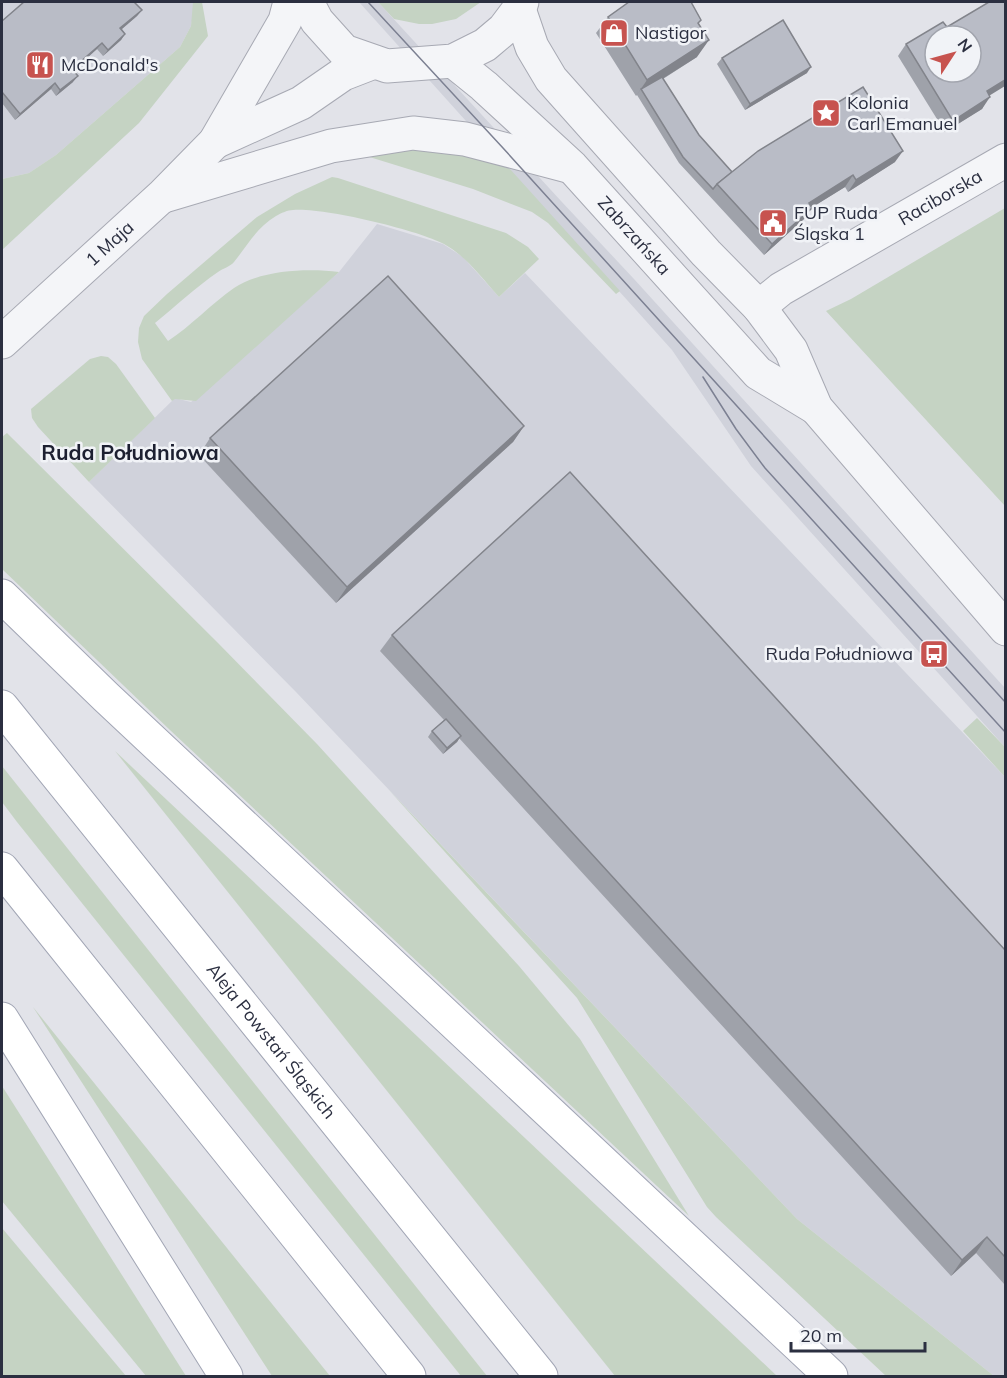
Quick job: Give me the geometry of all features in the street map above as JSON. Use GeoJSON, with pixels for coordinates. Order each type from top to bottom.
{"type":"FeatureCollection","features":[{"type":"Feature","properties":{"kind":"main road"},"geometry":{"type":"LineString","coordinates":[[2,596],[123,714],[831,1377]]}},
{"type":"Feature","properties":{"kind":"main road","name":"Aleja Powstań Śląskich"},"geometry":{"type":"LineString","coordinates":[[2,707],[541,1377]]}},
{"type":"Feature","properties":{"kind":"main road"},"geometry":{"type":"LineString","coordinates":[[2,868],[409,1377]]}},
{"type":"Feature","properties":{"kind":"main road"},"geometry":{"type":"LineString","coordinates":[[2,1019],[226,1377]]}},
{"type":"Feature","properties":{"kind":"street","name":"1 Maja"},"geometry":{"type":"LineString","coordinates":[[2,342],[162,196],[214,142],[285,21],[290,2]]}},
{"type":"Feature","properties":{"kind":"street"},"geometry":{"type":"LineString","coordinates":[[307,2],[317,21],[344,51],[387,66],[453,61],[485,45],[504,28],[520,5]]}},
{"type":"Feature","properties":{"kind":"street","name":"Zabrzańska"},"geometry":{"type":"LineString","coordinates":[[520,5],[532,47],[551,79],[706,253],[770,298],[816,408],[1005,629]]}},
{"type":"Feature","properties":{"kind":"street","name":"Zabrzańska"},"geometry":{"type":"LineString","coordinates":[[453,61],[572,166],[758,373],[816,408]]}},
{"type":"Feature","properties":{"kind":"street","name":"1 Maja"},"geometry":{"type":"LineString","coordinates":[[214,142],[301,103],[343,74],[374,62]]}},
{"type":"Feature","properties":{"kind":"street"},"geometry":{"type":"LineString","coordinates":[[162,196],[331,146],[413,133],[465,139],[572,166]]}},
{"type":"Feature","properties":{"kind":"street","name":"Raciborska"},"geometry":{"type":"LineString","coordinates":[[770,298],[1005,160]]}},
{"type":"Feature","properties":{"kind":"shaded area"},"geometry":{"type":"Polygon","coordinates":[[[2,2],[193,2],[194,10],[191,26],[180,47],[56,155],[29,173],[2,179],[2,2]]]}},
{"type":"Feature","properties":{"kind":"shaded area"},"geometry":{"type":"Polygon","coordinates":[[[359,2],[378,2],[634,279],[1005,688],[1005,747],[751,466],[672,350],[359,2]]]}},
{"type":"Feature","properties":{"kind":"shaded area"},"geometry":{"type":"Polygon","coordinates":[[[377,224],[443,244],[463,257],[499,297],[525,273],[1005,777],[1005,1376],[994,1376],[797,1219],[296,692],[89,482],[175,398],[191,402],[339,272],[377,224]]]}},
{"type":"Feature","properties":{"kind":"green space"},"geometry":{"type":"Polygon","coordinates":[[[193,2],[202,2],[208,36],[139,123],[2,250],[2,179],[29,173],[56,155],[180,47],[191,26],[193,2]]]}},
{"type":"Feature","properties":{"kind":"green space"},"geometry":{"type":"Polygon","coordinates":[[[378,2],[481,2],[456,19],[419,24],[394,19],[378,2]]]}},
{"type":"Feature","properties":{"kind":"green space"},"geometry":{"type":"Polygon","coordinates":[[[410,149],[461,155],[510,169],[620,291],[616,294],[548,223],[532,212],[473,189],[363,155],[410,149]]]}},
{"type":"Feature","properties":{"kind":"green space"},"geometry":{"type":"Polygon","coordinates":[[[332,177],[506,233],[528,247],[539,259],[499,297],[459,255],[431,238],[392,226],[325,212],[291,210],[284,212],[263,226],[232,264],[202,284],[155,323],[168,341],[234,288],[257,277],[313,270],[339,272],[196,401],[175,399],[172,401],[142,359],[138,342],[139,328],[144,316],[257,217],[295,194],[332,177]]]}},
{"type":"Feature","properties":{"kind":"green space"},"geometry":{"type":"Polygon","coordinates":[[[1005,208],[1005,506],[826,311],[851,299],[1005,208]]]}},
{"type":"Feature","properties":{"kind":"green space"},"geometry":{"type":"Polygon","coordinates":[[[108,357],[116,364],[155,418],[89,482],[38,427],[32,418],[31,409],[90,359],[108,357]]]}},
{"type":"Feature","properties":{"kind":"green space"},"geometry":{"type":"Polygon","coordinates":[[[7,433],[317,744],[519,966],[580,1039],[689,1216],[171,731],[2,569],[2,437],[7,433]]]}},
{"type":"Feature","properties":{"kind":"green space"},"geometry":{"type":"Polygon","coordinates":[[[977,718],[1005,747],[1005,777],[963,731],[977,718]]]}},
{"type":"Feature","properties":{"kind":"green space"},"geometry":{"type":"Polygon","coordinates":[[[115,751],[777,1376],[615,1376],[115,751]]]}},
{"type":"Feature","properties":{"kind":"green space"},"geometry":{"type":"Polygon","coordinates":[[[2,766],[487,1376],[461,1376],[17,822],[2,802],[2,766]]]}},
{"type":"Feature","properties":{"kind":"green space"},"geometry":{"type":"Polygon","coordinates":[[[388,789],[797,1219],[994,1376],[886,1376],[716,1217],[707,1207],[577,998],[388,789]]]}},
{"type":"Feature","properties":{"kind":"green space"},"geometry":{"type":"Polygon","coordinates":[[[33,1007],[330,1376],[272,1376],[33,1007]]]}},
{"type":"Feature","properties":{"kind":"green space"},"geometry":{"type":"Polygon","coordinates":[[[2,1086],[186,1376],[146,1376],[2,1201],[2,1086]]]}},
{"type":"Feature","properties":{"kind":"green space"},"geometry":{"type":"Polygon","coordinates":[[[2,1228],[126,1376],[2,1376],[2,1228]]]}},
{"type":"Feature","properties":{"kind":"building","name":"McDonald's"},"geometry":{"type":"Polygon","coordinates":[[[24,2],[134,2],[142,10],[120,28],[125,34],[108,50],[102,43],[72,69],[78,76],[60,90],[55,83],[20,114],[2,92],[2,21],[24,2]]]}},
{"type":"Feature","properties":{"kind":"building"},"geometry":{"type":"Polygon","coordinates":[[[629,2],[691,2],[701,20],[698,23],[709,40],[647,80],[608,17],[629,2]]]}},
{"type":"Feature","properties":{"kind":"building"},"geometry":{"type":"Polygon","coordinates":[[[989,2],[1005,2],[1005,80],[987,91],[990,97],[953,121],[930,84],[983,84],[983,24],[952,24],[989,2]]]}},
{"type":"Feature","properties":{"kind":"building"},"geometry":{"type":"Polygon","coordinates":[[[783,20],[811,67],[750,104],[722,58],[783,20]]]}},
{"type":"Feature","properties":{"kind":"building"},"geometry":{"type":"Polygon","coordinates":[[[923,34],[923,72],[906,44],[923,34]]]}},
{"type":"Feature","properties":{"kind":"building"},"geometry":{"type":"Polygon","coordinates":[[[662,77],[699,135],[732,172],[713,189],[683,157],[641,89],[662,77]]]}},
{"type":"Feature","properties":{"kind":"building"},"geometry":{"type":"Polygon","coordinates":[[[863,87],[903,151],[856,180],[853,175],[809,203],[812,208],[772,244],[717,184],[758,151],[863,87]]]}},
{"type":"Feature","properties":{"kind":"building"},"geometry":{"type":"Polygon","coordinates":[[[388,276],[524,426],[347,587],[210,438],[388,276]]]}},
{"type":"Feature","properties":{"kind":"building"},"geometry":{"type":"Polygon","coordinates":[[[570,472],[1005,950],[1005,1257],[987,1237],[962,1260],[392,635],[570,472]]]}},
{"type":"Feature","properties":{"kind":"building"},"geometry":{"type":"Polygon","coordinates":[[[446,719],[461,736],[447,748],[432,731],[446,719]]]}},
{"type":"Feature","properties":{"kind":"tram line"},"geometry":{"type":"LineString","coordinates":[[368,2],[1006,703]]}},
{"type":"Feature","properties":{"kind":"tram line"},"geometry":{"type":"LineString","coordinates":[[703,377],[736,429],[765,468],[1006,733]]}},
{"type":"Feature","properties":{"kind":"place","name":"Nastigor"},"geometry":{"type":"Point","coordinates":[614,33]}},
{"type":"Feature","properties":{"kind":"place","name":"McDonald's"},"geometry":{"type":"Point","coordinates":[40,65]}},
{"type":"Feature","properties":{"kind":"place","name":"Kolonia Carl Emanuel"},"geometry":{"type":"Point","coordinates":[826,113]}},
{"type":"Feature","properties":{"kind":"place","name":"FUP Ruda Śląska 1"},"geometry":{"type":"Point","coordinates":[773,223]}},
{"type":"Feature","properties":{"kind":"place","name":"Ruda Południowa"},"geometry":{"type":"Point","coordinates":[934,654]}},
{"type":"Feature","properties":{"kind":"district","name":"Ruda Południowa"},"geometry":{"type":"Point","coordinates":[130,453]}}]}
